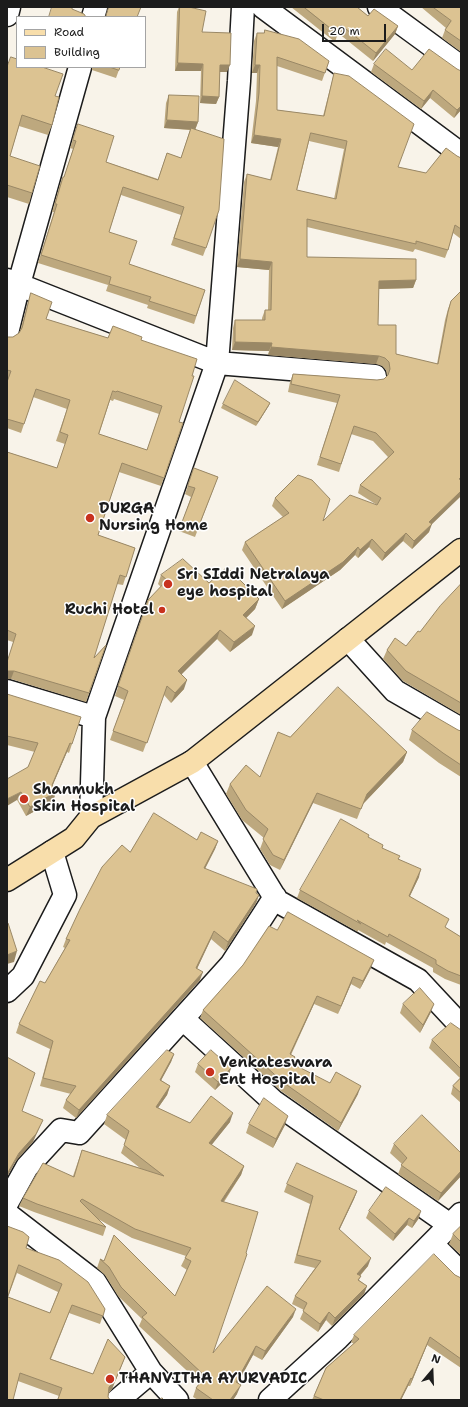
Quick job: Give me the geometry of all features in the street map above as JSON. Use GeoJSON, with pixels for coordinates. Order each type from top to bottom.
{"type":"FeatureCollection","features":[{"type":"Feature","properties":{"kind":"main road"},"geometry":{"type":"LineString","coordinates":[[7,880],[74,838],[91,817],[192,762],[461,550]]}},
{"type":"Feature","properties":{"kind":"street"},"geometry":{"type":"LineString","coordinates":[[7,15],[9,7]]}},
{"type":"Feature","properties":{"kind":"street"},"geometry":{"type":"LineString","coordinates":[[91,817],[94,717],[217,363],[239,81],[243,7]]}},
{"type":"Feature","properties":{"kind":"street"},"geometry":{"type":"LineString","coordinates":[[263,7],[461,154]]}},
{"type":"Feature","properties":{"kind":"street"},"geometry":{"type":"LineString","coordinates":[[379,7],[461,67]]}},
{"type":"Feature","properties":{"kind":"street"},"geometry":{"type":"LineString","coordinates":[[7,333],[13,282],[80,68]]}},
{"type":"Feature","properties":{"kind":"street"},"geometry":{"type":"LineString","coordinates":[[13,282],[217,363],[375,376]]}},
{"type":"Feature","properties":{"kind":"street"},"geometry":{"type":"LineString","coordinates":[[348,639],[394,691],[461,729]]}},
{"type":"Feature","properties":{"kind":"street"},"geometry":{"type":"LineString","coordinates":[[7,691],[94,717]]}},
{"type":"Feature","properties":{"kind":"street"},"geometry":{"type":"LineString","coordinates":[[192,762],[277,901],[418,980],[461,1026]]}},
{"type":"Feature","properties":{"kind":"street"},"geometry":{"type":"LineString","coordinates":[[7,991],[23,976],[65,895],[52,852]]}},
{"type":"Feature","properties":{"kind":"street"},"geometry":{"type":"LineString","coordinates":[[7,1203],[27,1167],[61,1130],[78,1133],[231,965],[275,897]]}},
{"type":"Feature","properties":{"kind":"street"},"geometry":{"type":"LineString","coordinates":[[182,1019],[273,1101],[456,1219],[338,1338],[270,1400]]}},
{"type":"Feature","properties":{"kind":"street"},"geometry":{"type":"LineString","coordinates":[[7,1214],[95,1282],[151,1373],[177,1400]]}},
{"type":"Feature","properties":{"kind":"street"},"geometry":{"type":"LineString","coordinates":[[432,1244],[461,1273]]}},
{"type":"Feature","properties":{"kind":"street"},"geometry":{"type":"LineString","coordinates":[[118,1400],[151,1373]]}},
{"type":"Feature","properties":{"kind":"building"},"geometry":{"type":"Polygon","coordinates":[[[52,7],[72,7],[72,9],[85,16],[49,16],[52,7]]]}},
{"type":"Feature","properties":{"kind":"building"},"geometry":{"type":"Polygon","coordinates":[[[109,7],[141,7],[137,16],[106,16],[109,7]]]}},
{"type":"Feature","properties":{"kind":"building"},"geometry":{"type":"Polygon","coordinates":[[[180,7],[189,7],[206,11],[202,32],[231,33],[230,65],[220,65],[219,97],[202,96],[203,64],[178,63],[180,7]]]}},
{"type":"Feature","properties":{"kind":"building"},"geometry":{"type":"Polygon","coordinates":[[[304,7],[357,7],[368,16],[374,9],[398,26],[376,53],[341,25],[338,34],[304,7]]]}},
{"type":"Feature","properties":{"kind":"building"},"geometry":{"type":"Polygon","coordinates":[[[433,7],[461,7],[461,41],[445,30],[451,21],[433,7]]]}},
{"type":"Feature","properties":{"kind":"building"},"geometry":{"type":"Polygon","coordinates":[[[265,30],[299,39],[329,61],[325,73],[277,57],[277,110],[324,116],[334,73],[349,76],[414,124],[398,167],[426,173],[446,148],[461,158],[461,229],[455,225],[448,250],[416,241],[416,244],[307,219],[307,257],[416,259],[416,280],[379,281],[378,325],[396,325],[396,354],[438,364],[451,301],[461,291],[461,477],[459,479],[461,480],[461,491],[429,522],[432,524],[414,541],[406,533],[385,553],[372,539],[360,550],[358,547],[343,562],[285,601],[245,542],[289,513],[275,498],[298,475],[312,480],[330,499],[323,521],[350,495],[377,505],[381,498],[360,485],[394,452],[376,433],[354,426],[341,464],[320,457],[340,395],[291,384],[293,374],[377,380],[384,379],[388,375],[390,369],[389,362],[385,358],[379,356],[271,347],[272,343],[235,342],[235,320],[265,320],[265,310],[271,310],[272,262],[240,259],[247,174],[271,180],[281,139],[254,135],[259,93],[260,65],[255,65],[257,33],[264,33],[265,30]],[[311,133],[297,190],[336,199],[347,141],[311,133]]]}},
{"type":"Feature","properties":{"kind":"building"},"geometry":{"type":"Polygon","coordinates":[[[386,49],[412,70],[429,49],[461,71],[461,106],[457,110],[433,90],[424,101],[374,64],[386,49]]]}},
{"type":"Feature","properties":{"kind":"building"},"geometry":{"type":"Polygon","coordinates":[[[11,57],[16,59],[16,68],[45,68],[63,74],[55,96],[59,97],[52,125],[22,115],[10,156],[40,166],[32,193],[7,185],[7,67],[11,57]]]}},
{"type":"Feature","properties":{"kind":"building"},"geometry":{"type":"Polygon","coordinates":[[[169,95],[199,96],[198,122],[167,120],[169,95]]]}},
{"type":"Feature","properties":{"kind":"building"},"geometry":{"type":"Polygon","coordinates":[[[78,124],[114,136],[106,162],[158,180],[167,153],[181,158],[191,128],[224,139],[219,210],[206,248],[174,238],[184,207],[123,187],[109,232],[137,241],[129,264],[205,290],[196,316],[149,301],[151,297],[109,284],[111,277],[41,255],[57,204],[55,204],[63,177],[76,141],[73,140],[78,124]]]}},
{"type":"Feature","properties":{"kind":"building"},"geometry":{"type":"Polygon","coordinates":[[[31,293],[52,302],[46,319],[108,338],[113,326],[142,337],[141,340],[197,359],[192,376],[194,376],[179,422],[183,423],[164,478],[122,463],[98,535],[135,548],[126,577],[120,575],[94,658],[106,645],[89,693],[14,671],[7,671],[7,662],[16,634],[7,630],[7,452],[57,468],[68,435],[60,432],[70,400],[36,389],[24,424],[7,419],[7,382],[11,371],[7,370],[7,337],[13,337],[19,333],[22,328],[31,293]],[[113,391],[99,434],[147,450],[162,406],[117,391],[113,391]]]}},
{"type":"Feature","properties":{"kind":"building"},"geometry":{"type":"Polygon","coordinates":[[[235,380],[270,403],[258,422],[223,404],[235,380]]]}},
{"type":"Feature","properties":{"kind":"building"},"geometry":{"type":"Polygon","coordinates":[[[194,468],[218,477],[198,528],[182,522],[195,488],[188,486],[194,468]]]}},
{"type":"Feature","properties":{"kind":"building"},"geometry":{"type":"Polygon","coordinates":[[[183,559],[209,583],[227,567],[259,599],[243,615],[255,626],[234,642],[220,630],[178,671],[187,680],[175,693],[167,686],[147,743],[113,731],[128,691],[118,686],[148,600],[167,580],[161,575],[183,559]]]}},
{"type":"Feature","properties":{"kind":"building"},"geometry":{"type":"Polygon","coordinates":[[[461,584],[461,703],[406,671],[387,650],[395,638],[406,646],[461,584]]]}},
{"type":"Feature","properties":{"kind":"building"},"geometry":{"type":"Polygon","coordinates":[[[338,687],[407,752],[367,794],[361,809],[317,793],[284,860],[273,855],[263,839],[268,829],[246,810],[230,784],[246,765],[260,777],[278,732],[290,737],[338,687]]]}},
{"type":"Feature","properties":{"kind":"building"},"geometry":{"type":"Polygon","coordinates":[[[7,694],[81,717],[72,744],[70,743],[52,785],[56,792],[30,807],[21,792],[7,799],[7,779],[28,767],[38,743],[7,736],[7,694]]]}},
{"type":"Feature","properties":{"kind":"building"},"geometry":{"type":"Polygon","coordinates":[[[427,712],[461,731],[461,765],[412,730],[427,712]]]}},
{"type":"Feature","properties":{"kind":"building"},"geometry":{"type":"Polygon","coordinates":[[[154,813],[197,840],[201,832],[218,841],[204,868],[257,889],[256,893],[259,895],[228,942],[214,931],[196,968],[203,972],[79,1110],[66,1100],[76,1086],[43,1078],[53,1041],[19,1024],[40,981],[45,983],[70,940],[66,939],[102,867],[122,845],[130,852],[154,813]]]}},
{"type":"Feature","properties":{"kind":"building"},"geometry":{"type":"Polygon","coordinates":[[[341,819],[369,835],[368,837],[383,845],[382,848],[400,856],[398,859],[421,869],[409,896],[449,919],[445,927],[461,937],[461,976],[436,964],[436,960],[389,934],[388,937],[357,920],[361,924],[300,890],[341,819]]]}},
{"type":"Feature","properties":{"kind":"building"},"geometry":{"type":"Polygon","coordinates":[[[288,912],[374,960],[363,981],[353,977],[341,1006],[317,996],[290,1054],[295,1057],[291,1063],[330,1083],[336,1072],[361,1086],[341,1123],[284,1083],[203,1010],[243,965],[269,926],[277,930],[288,912]]]}},
{"type":"Feature","properties":{"kind":"building"},"geometry":{"type":"Polygon","coordinates":[[[7,923],[17,951],[7,955],[7,923]]]}},
{"type":"Feature","properties":{"kind":"building"},"geometry":{"type":"Polygon","coordinates":[[[420,988],[434,1004],[423,1025],[403,1004],[420,988]]]}},
{"type":"Feature","properties":{"kind":"building"},"geometry":{"type":"Polygon","coordinates":[[[451,1023],[461,1030],[461,1069],[432,1040],[451,1023]]]}},
{"type":"Feature","properties":{"kind":"building"},"geometry":{"type":"Polygon","coordinates":[[[167,1050],[174,1054],[160,1080],[170,1086],[156,1107],[190,1123],[211,1096],[233,1113],[209,1143],[244,1166],[221,1201],[258,1212],[246,1253],[247,1254],[213,1353],[267,1286],[296,1309],[265,1351],[256,1346],[236,1382],[241,1385],[230,1400],[213,1400],[196,1388],[205,1376],[142,1317],[147,1313],[121,1287],[109,1267],[100,1259],[104,1261],[114,1235],[175,1296],[191,1261],[185,1258],[191,1248],[135,1229],[82,1199],[80,1201],[106,1227],[23,1198],[43,1163],[74,1177],[82,1150],[164,1176],[124,1145],[129,1131],[107,1115],[167,1050]]]}},
{"type":"Feature","properties":{"kind":"building"},"geometry":{"type":"Polygon","coordinates":[[[211,1050],[231,1068],[218,1082],[198,1064],[211,1050]]]}},
{"type":"Feature","properties":{"kind":"building"},"geometry":{"type":"Polygon","coordinates":[[[7,1057],[35,1073],[22,1111],[43,1120],[36,1134],[19,1153],[7,1174],[7,1057]]]}},
{"type":"Feature","properties":{"kind":"building"},"geometry":{"type":"Polygon","coordinates":[[[461,1078],[461,1093],[453,1086],[461,1078]]]}},
{"type":"Feature","properties":{"kind":"building"},"geometry":{"type":"Polygon","coordinates":[[[264,1098],[288,1116],[276,1139],[249,1124],[264,1098]]]}},
{"type":"Feature","properties":{"kind":"building"},"geometry":{"type":"Polygon","coordinates":[[[422,1115],[461,1153],[461,1171],[441,1193],[401,1165],[407,1158],[394,1144],[422,1115]]]}},
{"type":"Feature","properties":{"kind":"building"},"geometry":{"type":"Polygon","coordinates":[[[297,1163],[357,1191],[339,1229],[371,1258],[357,1274],[361,1276],[358,1280],[367,1286],[335,1318],[329,1312],[320,1324],[303,1311],[307,1303],[295,1296],[321,1261],[297,1255],[313,1196],[287,1184],[297,1163]]]}},
{"type":"Feature","properties":{"kind":"building"},"geometry":{"type":"Polygon","coordinates":[[[386,1187],[421,1211],[414,1221],[409,1218],[395,1234],[369,1211],[386,1187]]]}},
{"type":"Feature","properties":{"kind":"building"},"geometry":{"type":"Polygon","coordinates":[[[7,1226],[23,1232],[29,1237],[26,1248],[59,1260],[88,1282],[105,1309],[103,1316],[72,1305],[50,1359],[93,1374],[108,1339],[125,1357],[115,1381],[109,1387],[108,1397],[110,1400],[59,1400],[58,1399],[62,1388],[20,1373],[13,1400],[7,1400],[7,1226]],[[19,1265],[8,1297],[50,1313],[62,1284],[19,1265]]]}},
{"type":"Feature","properties":{"kind":"building"},"geometry":{"type":"Polygon","coordinates":[[[461,1226],[461,1242],[453,1234],[461,1226]]]}},
{"type":"Feature","properties":{"kind":"building"},"geometry":{"type":"Polygon","coordinates":[[[434,1254],[455,1275],[461,1278],[461,1359],[430,1337],[412,1379],[411,1378],[400,1400],[324,1400],[314,1396],[326,1368],[359,1339],[354,1335],[434,1254]]]}},
{"type":"Feature","properties":{"kind":"place","name":"DURGA Nursing Home"},"geometry":{"type":"Point","coordinates":[90,518]}},
{"type":"Feature","properties":{"kind":"place","name":"Sri SIddi Netralaya eye hospital"},"geometry":{"type":"Point","coordinates":[168,584]}},
{"type":"Feature","properties":{"kind":"place","name":"Ruchi Hotel"},"geometry":{"type":"Point","coordinates":[162,610]}},
{"type":"Feature","properties":{"kind":"place","name":"Shanmukh Skin Hospital"},"geometry":{"type":"Point","coordinates":[24,799]}},
{"type":"Feature","properties":{"kind":"place","name":"Venkateswara Ent Hospital"},"geometry":{"type":"Point","coordinates":[210,1072]}},
{"type":"Feature","properties":{"kind":"place","name":"THANVITHA AYURVADIC"},"geometry":{"type":"Point","coordinates":[110,1379]}}]}
